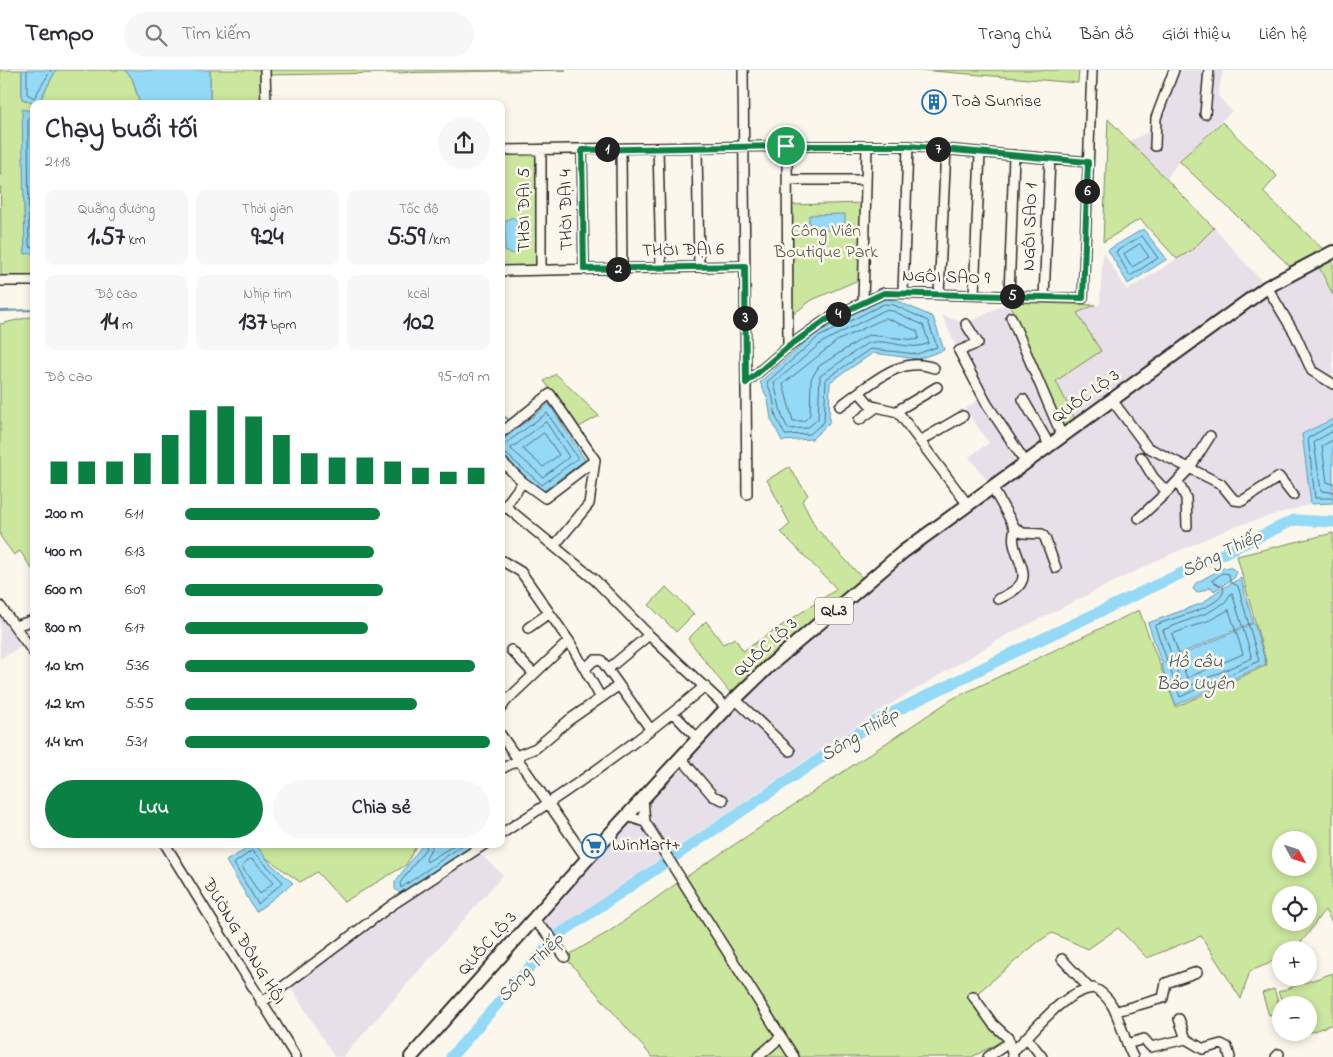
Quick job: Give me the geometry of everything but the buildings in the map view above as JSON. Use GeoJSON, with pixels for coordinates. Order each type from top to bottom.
{"type":"FeatureCollection","features":[{"type":"Feature","properties":{"kind":"highway","name":"QUỐC LỘ 3"},"geometry":{"type":"LineString","coordinates":[[410,1057],[587,859],[698,739],[768,667],[903,552],[1267,287],[1333,252]]}},
{"type":"Feature","properties":{"kind":"street"},"geometry":{"type":"LineString","coordinates":[[265,70],[266,100]]}},
{"type":"Feature","properties":{"kind":"street"},"geometry":{"type":"LineString","coordinates":[[743,70],[747,494]]}},
{"type":"Feature","properties":{"kind":"street"},"geometry":{"type":"LineString","coordinates":[[505,150],[908,146],[1088,162],[1092,70]]}},
{"type":"Feature","properties":{"kind":"street"},"geometry":{"type":"LineString","coordinates":[[1155,146],[1156,118],[1174,70]]}},
{"type":"Feature","properties":{"kind":"street"},"geometry":{"type":"LineString","coordinates":[[1205,114],[1209,70]]}},
{"type":"Feature","properties":{"kind":"street"},"geometry":{"type":"LineString","coordinates":[[786,146],[788,347]]}},
{"type":"Feature","properties":{"kind":"street"},"geometry":{"type":"LineString","coordinates":[[863,303],[867,146]]}},
{"type":"Feature","properties":{"kind":"street"},"geometry":{"type":"LineString","coordinates":[[903,293],[908,146]]}},
{"type":"Feature","properties":{"kind":"street"},"geometry":{"type":"LineString","coordinates":[[658,148],[661,268]]}},
{"type":"Feature","properties":{"kind":"street"},"geometry":{"type":"LineString","coordinates":[[697,148],[699,267]]}},
{"type":"Feature","properties":{"kind":"street"},"geometry":{"type":"LineString","coordinates":[[621,149],[622,268]]}},
{"type":"Feature","properties":{"kind":"street","name":"THỜI ĐẠI 5"},"geometry":{"type":"LineString","coordinates":[[541,150],[542,270]]}},
{"type":"Feature","properties":{"kind":"street","name":"THỜI ĐẠI 4"},"geometry":{"type":"LineString","coordinates":[[582,150],[584,269]]}},
{"type":"Feature","properties":{"kind":"street"},"geometry":{"type":"LineString","coordinates":[[939,294],[946,150]]}},
{"type":"Feature","properties":{"kind":"street"},"geometry":{"type":"LineString","coordinates":[[974,295],[980,153]]}},
{"type":"Feature","properties":{"kind":"street"},"geometry":{"type":"LineString","coordinates":[[1009,296],[1014,155]]}},
{"type":"Feature","properties":{"kind":"street","name":"NGÔI SAO 1"},"geometry":{"type":"LineString","coordinates":[[1044,297],[1050,159]]}},
{"type":"Feature","properties":{"kind":"street","name":"NGÔI SAO 9"},"geometry":{"type":"LineString","coordinates":[[746,383],[788,347],[826,320],[884,293],[1083,298],[1088,162]]}},
{"type":"Feature","properties":{"kind":"street"},"geometry":{"type":"LineString","coordinates":[[787,180],[866,180]]}},
{"type":"Feature","properties":{"kind":"street","name":"THỜI ĐẠI 6"},"geometry":{"type":"LineString","coordinates":[[505,271],[745,266]]}},
{"type":"Feature","properties":{"kind":"street"},"geometry":{"type":"LineString","coordinates":[[1,281],[30,281]]}},
{"type":"Feature","properties":{"kind":"street"},"geometry":{"type":"LineString","coordinates":[[1267,287],[1295,334],[1312,371],[1333,384]]}},
{"type":"Feature","properties":{"kind":"street"},"geometry":{"type":"LineString","coordinates":[[1011,317],[1062,436]]}},
{"type":"Feature","properties":{"kind":"street"},"geometry":{"type":"LineString","coordinates":[[966,324],[978,344],[959,351],[987,404],[1026,463]]}},
{"type":"Feature","properties":{"kind":"street"},"geometry":{"type":"LineString","coordinates":[[840,406],[890,369],[922,363],[934,368]]}},
{"type":"Feature","properties":{"kind":"street"},"geometry":{"type":"LineString","coordinates":[[898,412],[900,409],[937,388]]}},
{"type":"Feature","properties":{"kind":"street"},"geometry":{"type":"LineString","coordinates":[[859,392],[871,406],[898,412],[968,505]]}},
{"type":"Feature","properties":{"kind":"street"},"geometry":{"type":"LineString","coordinates":[[505,429],[550,394],[595,460],[589,504],[555,545]]}},
{"type":"Feature","properties":{"kind":"street"},"geometry":{"type":"LineString","coordinates":[[1023,399],[1050,446]]}},
{"type":"Feature","properties":{"kind":"street"},"geometry":{"type":"LineString","coordinates":[[1112,400],[1147,447],[1221,484],[1234,500],[1242,501],[1279,477],[1292,495]]}},
{"type":"Feature","properties":{"kind":"street"},"geometry":{"type":"LineString","coordinates":[[859,420],[877,407]]}},
{"type":"Feature","properties":{"kind":"street"},"geometry":{"type":"LineString","coordinates":[[920,441],[963,416]]}},
{"type":"Feature","properties":{"kind":"street"},"geometry":{"type":"LineString","coordinates":[[1139,518],[1178,482],[1210,436]]}},
{"type":"Feature","properties":{"kind":"street"},"geometry":{"type":"LineString","coordinates":[[1141,457],[1153,477],[1167,492]]}},
{"type":"Feature","properties":{"kind":"street"},"geometry":{"type":"LineString","coordinates":[[505,465],[523,482],[545,498],[595,460]]}},
{"type":"Feature","properties":{"kind":"street"},"geometry":{"type":"LineString","coordinates":[[505,505],[523,482]]}},
{"type":"Feature","properties":{"kind":"street"},"geometry":{"type":"LineString","coordinates":[[1178,482],[1186,498],[1188,526]]}},
{"type":"Feature","properties":{"kind":"street"},"geometry":{"type":"LineString","coordinates":[[992,487],[1015,528],[1023,533],[1042,534],[1056,568]]}},
{"type":"Feature","properties":{"kind":"street"},"geometry":{"type":"LineString","coordinates":[[505,509],[555,545],[595,580],[649,635],[705,686],[790,751]]}},
{"type":"Feature","properties":{"kind":"street"},"geometry":{"type":"LineString","coordinates":[[998,600],[1014,592],[1022,579],[1021,563],[1013,542],[1015,528]]}},
{"type":"Feature","properties":{"kind":"street"},"geometry":{"type":"LineString","coordinates":[[505,562],[521,572],[569,641],[601,698]]}},
{"type":"Feature","properties":{"kind":"street"},"geometry":{"type":"LineString","coordinates":[[0,606],[30,647]]}},
{"type":"Feature","properties":{"kind":"street"},"geometry":{"type":"LineString","coordinates":[[528,628],[549,613]]}},
{"type":"Feature","properties":{"kind":"street"},"geometry":{"type":"LineString","coordinates":[[15,626],[30,621]]}},
{"type":"Feature","properties":{"kind":"street"},"geometry":{"type":"LineString","coordinates":[[608,669],[649,635]]}},
{"type":"Feature","properties":{"kind":"street"},"geometry":{"type":"LineString","coordinates":[[505,703],[569,641]]}},
{"type":"Feature","properties":{"kind":"street"},"geometry":{"type":"LineString","coordinates":[[511,650],[534,674]]}},
{"type":"Feature","properties":{"kind":"street"},"geometry":{"type":"LineString","coordinates":[[585,669],[594,660],[599,659],[651,730]]}},
{"type":"Feature","properties":{"kind":"street"},"geometry":{"type":"LineString","coordinates":[[505,766],[536,748],[569,720],[618,686]]}},
{"type":"Feature","properties":{"kind":"street"},"geometry":{"type":"LineString","coordinates":[[505,831],[548,804],[651,730],[705,686]]}},
{"type":"Feature","properties":{"kind":"street"},"geometry":{"type":"LineString","coordinates":[[673,713],[698,739]]}},
{"type":"Feature","properties":{"kind":"street"},"geometry":{"type":"LineString","coordinates":[[505,740],[587,859]]}},
{"type":"Feature","properties":{"kind":"street"},"geometry":{"type":"LineString","coordinates":[[681,758],[713,796],[724,800]]}},
{"type":"Feature","properties":{"kind":"street"},"geometry":{"type":"LineString","coordinates":[[643,798],[645,822],[680,881],[794,1057]]}},
{"type":"Feature","properties":{"kind":"street"},"geometry":{"type":"LineString","coordinates":[[627,816],[645,822]]}},
{"type":"Feature","properties":{"kind":"street","name":"ĐƯỜNG ĐÔNG HỘI"},"geometry":{"type":"LineString","coordinates":[[167,848],[261,1003],[296,1057]]}},
{"type":"Feature","properties":{"kind":"street"},"geometry":{"type":"LineString","coordinates":[[261,1003],[471,848]]}},
{"type":"Feature","properties":{"kind":"street"},"geometry":{"type":"LineString","coordinates":[[533,920],[549,935],[564,955]]}},
{"type":"Feature","properties":{"kind":"street"},"geometry":{"type":"LineString","coordinates":[[1062,959],[1089,988],[1102,993],[1116,1011],[1133,1057]]}},
{"type":"Feature","properties":{"kind":"street"},"geometry":{"type":"LineString","coordinates":[[1116,1011],[1163,998],[1166,983],[1197,972]]}},
{"type":"Feature","properties":{"kind":"street"},"geometry":{"type":"LineString","coordinates":[[988,1057],[1012,1050],[1066,1000],[1089,988]]}},
{"type":"Feature","properties":{"kind":"street"},"geometry":{"type":"LineString","coordinates":[[973,996],[1012,1050]]}},
{"type":"Feature","properties":{"kind":"street"},"geometry":{"type":"LineString","coordinates":[[1179,1019],[1186,1039],[1203,1049],[1221,1044],[1227,1047],[1230,1057]]}},
{"type":"Feature","properties":{"kind":"street"},"geometry":{"type":"LineString","coordinates":[[758,1057],[781,1037]]}},
{"type":"Feature","properties":{"kind":"street"},"geometry":{"type":"LineString","coordinates":[[1027,1038],[1042,1057]]}},
{"type":"Feature","properties":{"kind":"street"},"geometry":{"type":"LineString","coordinates":[[1127,1044],[1144,1039],[1152,1047],[1158,1047],[1186,1039]]}},
{"type":"Feature","properties":{"kind":"shaded area"},"geometry":{"type":"Polygon","coordinates":[[[1174,70],[1223,70],[1218,96],[1232,111],[1179,161],[1167,178],[1129,141],[1156,129],[1174,70]]]}},
{"type":"Feature","properties":{"kind":"shaded area"},"geometry":{"type":"Polygon","coordinates":[[[1214,228],[1267,287],[1316,261],[1333,295],[1333,419],[1302,434],[1311,504],[1233,527],[1158,560],[1005,636],[871,716],[549,935],[533,920],[768,667],[992,487],[969,457],[989,443],[965,409],[979,399],[942,315],[966,324],[1009,302],[1062,435],[1078,424],[1056,381],[1077,313],[1095,305],[1100,305],[1103,252],[1127,290],[1192,250],[1214,228]]]}},
{"type":"Feature","properties":{"kind":"shaded area"},"geometry":{"type":"Polygon","coordinates":[[[0,614],[21,646],[0,659],[0,614]]]}},
{"type":"Feature","properties":{"kind":"shaded area"},"geometry":{"type":"Polygon","coordinates":[[[476,850],[503,875],[343,1057],[334,1057],[288,982],[476,850]]]}},
{"type":"Feature","properties":{"kind":"green space"},"geometry":{"type":"Polygon","coordinates":[[[0,70],[22,70],[22,99],[30,102],[30,111],[23,110],[25,253],[30,253],[30,281],[1,281],[0,70]]]}},
{"type":"Feature","properties":{"kind":"green space"},"geometry":{"type":"Polygon","coordinates":[[[56,70],[125,70],[132,78],[139,100],[40,100],[56,70]]]}},
{"type":"Feature","properties":{"kind":"green space"},"geometry":{"type":"Polygon","coordinates":[[[210,70],[566,70],[266,75],[266,100],[210,100],[210,70]]]}},
{"type":"Feature","properties":{"kind":"green space"},"geometry":{"type":"Polygon","coordinates":[[[920,70],[1079,70],[1078,83],[920,70]]]}},
{"type":"Feature","properties":{"kind":"green space"},"geometry":{"type":"Polygon","coordinates":[[[1108,119],[1214,228],[1192,250],[1177,259],[1140,219],[1103,242],[1108,119]]]}},
{"type":"Feature","properties":{"kind":"green space"},"geometry":{"type":"Polygon","coordinates":[[[1222,122],[1277,176],[1263,192],[1328,254],[1333,252],[1333,295],[1316,261],[1296,272],[1179,161],[1222,122]]]}},
{"type":"Feature","properties":{"kind":"green space"},"geometry":{"type":"Polygon","coordinates":[[[505,150],[541,150],[541,270],[505,271],[505,150]]]}},
{"type":"Feature","properties":{"kind":"green space","name":"Công Viên Boutique Park"},"geometry":{"type":"Polygon","coordinates":[[[866,203],[863,278],[812,300],[788,318],[787,205],[866,203]]]}},
{"type":"Feature","properties":{"kind":"green space"},"geometry":{"type":"Polygon","coordinates":[[[1009,302],[1095,305],[1077,313],[1101,351],[1056,381],[1078,425],[1062,436],[1009,302]]]}},
{"type":"Feature","properties":{"kind":"green space"},"geometry":{"type":"Polygon","coordinates":[[[30,317],[30,566],[20,551],[14,555],[0,536],[0,324],[30,317]]]}},
{"type":"Feature","properties":{"kind":"green space"},"geometry":{"type":"Polygon","coordinates":[[[556,374],[599,416],[579,427],[544,381],[556,374]]]}},
{"type":"Feature","properties":{"kind":"green space"},"geometry":{"type":"Polygon","coordinates":[[[789,467],[808,495],[802,501],[816,528],[867,583],[735,699],[688,639],[706,621],[723,644],[735,638],[743,651],[837,589],[781,532],[790,524],[767,480],[789,467]]]}},
{"type":"Feature","properties":{"kind":"green space"},"geometry":{"type":"Polygon","coordinates":[[[1333,533],[1333,924],[1325,910],[1317,920],[1317,886],[1272,886],[1272,931],[1310,931],[1302,941],[1272,941],[1272,961],[1250,971],[1241,999],[1201,936],[1147,958],[1118,928],[1088,949],[1052,933],[1038,942],[974,996],[1008,1038],[972,1057],[652,1057],[565,957],[610,931],[680,881],[952,699],[1139,610],[1176,707],[1267,665],[1237,556],[1333,533]]]}},
{"type":"Feature","properties":{"kind":"green space"},"geometry":{"type":"Polygon","coordinates":[[[666,587],[694,614],[676,632],[649,605],[666,587]]]}},
{"type":"Feature","properties":{"kind":"green space"},"geometry":{"type":"Polygon","coordinates":[[[258,848],[415,848],[406,865],[344,902],[317,872],[300,882],[261,854],[258,848]]]}},
{"type":"Feature","properties":{"kind":"green space"},"geometry":{"type":"Polygon","coordinates":[[[1333,973],[1333,1024],[1317,1030],[1317,996],[1280,996],[1278,992],[1295,986],[1317,986],[1317,979],[1333,973]]]}},
{"type":"Feature","properties":{"kind":"green space"},"geometry":{"type":"Polygon","coordinates":[[[1274,989],[1276,996],[1272,996],[1272,1014],[1269,1015],[1262,993],[1274,989]]]}},
{"type":"Feature","properties":{"kind":"water"},"geometry":{"type":"Polygon","coordinates":[[[22,70],[56,70],[40,100],[30,102],[22,99],[22,70]]]}},
{"type":"Feature","properties":{"kind":"water"},"geometry":{"type":"Polygon","coordinates":[[[125,70],[210,70],[210,100],[139,100],[132,78],[125,70]]]}},
{"type":"Feature","properties":{"kind":"water"},"geometry":{"type":"Polygon","coordinates":[[[22,109],[30,111],[30,253],[25,254],[22,109]]]}},
{"type":"Feature","properties":{"kind":"water"},"geometry":{"type":"Polygon","coordinates":[[[845,214],[845,227],[831,228],[825,232],[821,228],[809,228],[809,215],[845,214]]]}},
{"type":"Feature","properties":{"kind":"water"},"geometry":{"type":"Polygon","coordinates":[[[512,217],[519,222],[520,250],[514,254],[505,251],[505,221],[512,217]]]}},
{"type":"Feature","properties":{"kind":"water"},"geometry":{"type":"Polygon","coordinates":[[[1143,229],[1167,259],[1128,284],[1108,250],[1143,229]]]}},
{"type":"Feature","properties":{"kind":"water"},"geometry":{"type":"Polygon","coordinates":[[[883,299],[895,300],[933,317],[944,350],[918,359],[873,353],[830,382],[829,423],[812,439],[782,441],[771,419],[768,400],[760,382],[814,334],[883,299]]]}},
{"type":"Feature","properties":{"kind":"water"},"geometry":{"type":"Polygon","coordinates":[[[549,404],[585,460],[542,492],[505,460],[505,438],[549,404]]]}},
{"type":"Feature","properties":{"kind":"water"},"geometry":{"type":"Polygon","coordinates":[[[1333,419],[1333,503],[1311,504],[1302,434],[1333,419]]]}},
{"type":"Feature","properties":{"kind":"water"},"geometry":{"type":"Polygon","coordinates":[[[1223,568],[1232,568],[1237,573],[1234,578],[1214,591],[1211,587],[1197,593],[1193,589],[1196,583],[1223,568]]]}},
{"type":"Feature","properties":{"kind":"water"},"geometry":{"type":"Polygon","coordinates":[[[1241,578],[1253,622],[1161,662],[1148,623],[1203,603],[1219,590],[1241,578]]]}},
{"type":"Feature","properties":{"kind":"water","name":"Hồ câu Bảo Uyên"},"geometry":{"type":"Polygon","coordinates":[[[1254,623],[1266,664],[1176,705],[1161,664],[1254,623]]]}},
{"type":"Feature","properties":{"kind":"water"},"geometry":{"type":"Polygon","coordinates":[[[248,848],[258,848],[271,864],[293,883],[256,912],[226,861],[248,848]]]}},
{"type":"Feature","properties":{"kind":"water"},"geometry":{"type":"Polygon","coordinates":[[[420,848],[470,848],[401,894],[395,889],[395,882],[420,848]]]}},
{"type":"Feature","properties":{"kind":"waterway"},"geometry":{"type":"LineString","coordinates":[[0,311],[30,310]]}},
{"type":"Feature","properties":{"kind":"waterway"},"geometry":{"type":"LineString","coordinates":[[505,417],[509,420]]}},
{"type":"Feature","properties":{"kind":"waterway","name":"Sông Thiếp"},"geometry":{"type":"LineString","coordinates":[[451,1057],[558,935],[874,722],[1025,647],[1294,520],[1333,522]]}},
{"type":"Feature","properties":{"kind":"place","name":"Toà Sunrise"},"geometry":{"type":"Point","coordinates":[934,102]}},
{"type":"Feature","properties":{"kind":"place","name":"WinMart+"},"geometry":{"type":"Point","coordinates":[594,846]}},
{"type":"Feature","properties":{"kind":"route"},"geometry":{"type":"LineString","coordinates":[[786,146],[908,146],[1088,162],[1083,298],[884,293],[826,320],[788,347],[746,383],[745,266],[584,269],[582,150],[786,146]]}}]}
